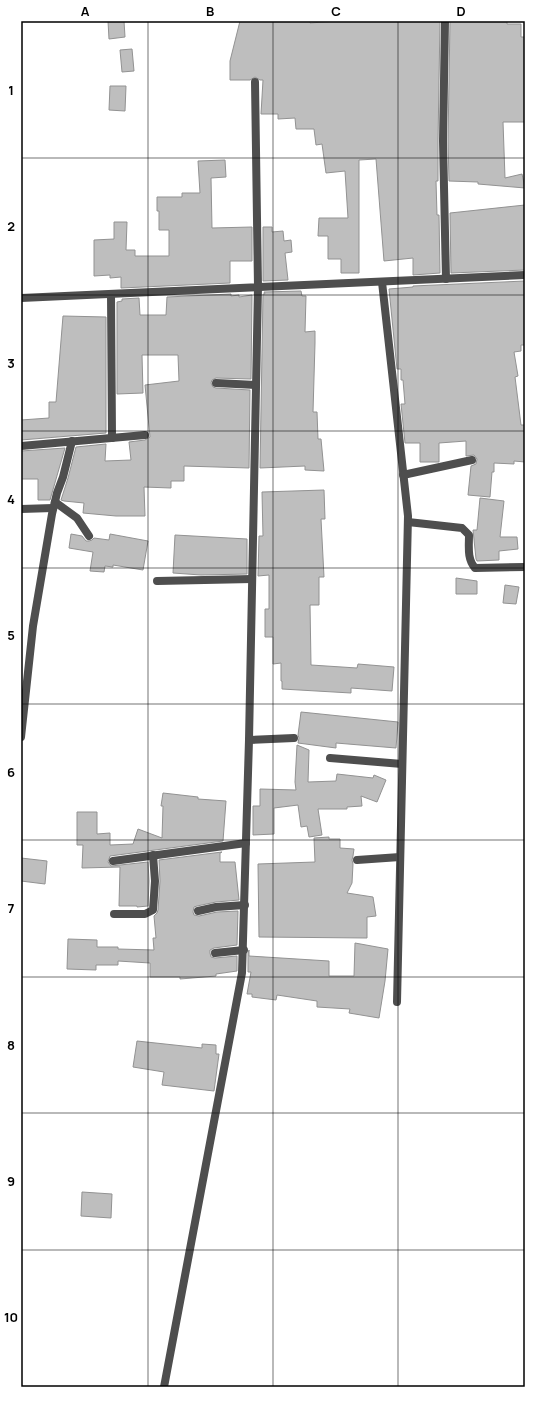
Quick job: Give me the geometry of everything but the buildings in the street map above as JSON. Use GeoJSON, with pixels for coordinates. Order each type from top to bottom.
{"type":"FeatureCollection","features":[{"type":"Feature","properties":{"kind":"street"},"geometry":{"type":"LineString","coordinates":[[445,21],[443,148],[446,279]]}},
{"type":"Feature","properties":{"kind":"street"},"geometry":{"type":"LineString","coordinates":[[164,1387],[241,980],[244,950],[258,287],[255,82]]}},
{"type":"Feature","properties":{"kind":"street"},"geometry":{"type":"LineString","coordinates":[[21,298],[525,275]]}},
{"type":"Feature","properties":{"kind":"street"},"geometry":{"type":"LineString","coordinates":[[382,282],[408,522],[397,1002]]}},
{"type":"Feature","properties":{"kind":"street"},"geometry":{"type":"LineString","coordinates":[[111,294],[112,438]]}},
{"type":"Feature","properties":{"kind":"street"},"geometry":{"type":"LineString","coordinates":[[216,383],[256,385]]}},
{"type":"Feature","properties":{"kind":"street"},"geometry":{"type":"LineString","coordinates":[[21,446],[145,435]]}},
{"type":"Feature","properties":{"kind":"street"},"geometry":{"type":"LineString","coordinates":[[21,738],[33,626],[54,505],[72,441]]}},
{"type":"Feature","properties":{"kind":"street"},"geometry":{"type":"LineString","coordinates":[[403,475],[472,460]]}},
{"type":"Feature","properties":{"kind":"street"},"geometry":{"type":"LineString","coordinates":[[21,509],[54,505],[77,518],[89,536]]}},
{"type":"Feature","properties":{"kind":"street"},"geometry":{"type":"LineString","coordinates":[[408,522],[462,528],[469,535],[469,554],[471,563],[475,568],[525,567]]}},
{"type":"Feature","properties":{"kind":"street"},"geometry":{"type":"LineString","coordinates":[[157,581],[252,579]]}},
{"type":"Feature","properties":{"kind":"street"},"geometry":{"type":"LineString","coordinates":[[249,740],[294,738]]}},
{"type":"Feature","properties":{"kind":"street"},"geometry":{"type":"LineString","coordinates":[[330,758],[402,764]]}},
{"type":"Feature","properties":{"kind":"street"},"geometry":{"type":"LineString","coordinates":[[113,861],[246,843]]}},
{"type":"Feature","properties":{"kind":"street"},"geometry":{"type":"LineString","coordinates":[[114,914],[145,914],[153,910],[156,881],[153,855]]}},
{"type":"Feature","properties":{"kind":"street"},"geometry":{"type":"LineString","coordinates":[[357,860],[400,857]]}},
{"type":"Feature","properties":{"kind":"street"},"geometry":{"type":"LineString","coordinates":[[198,911],[216,907],[245,905]]}},
{"type":"Feature","properties":{"kind":"street"},"geometry":{"type":"LineString","coordinates":[[215,953],[244,950]]}}]}
